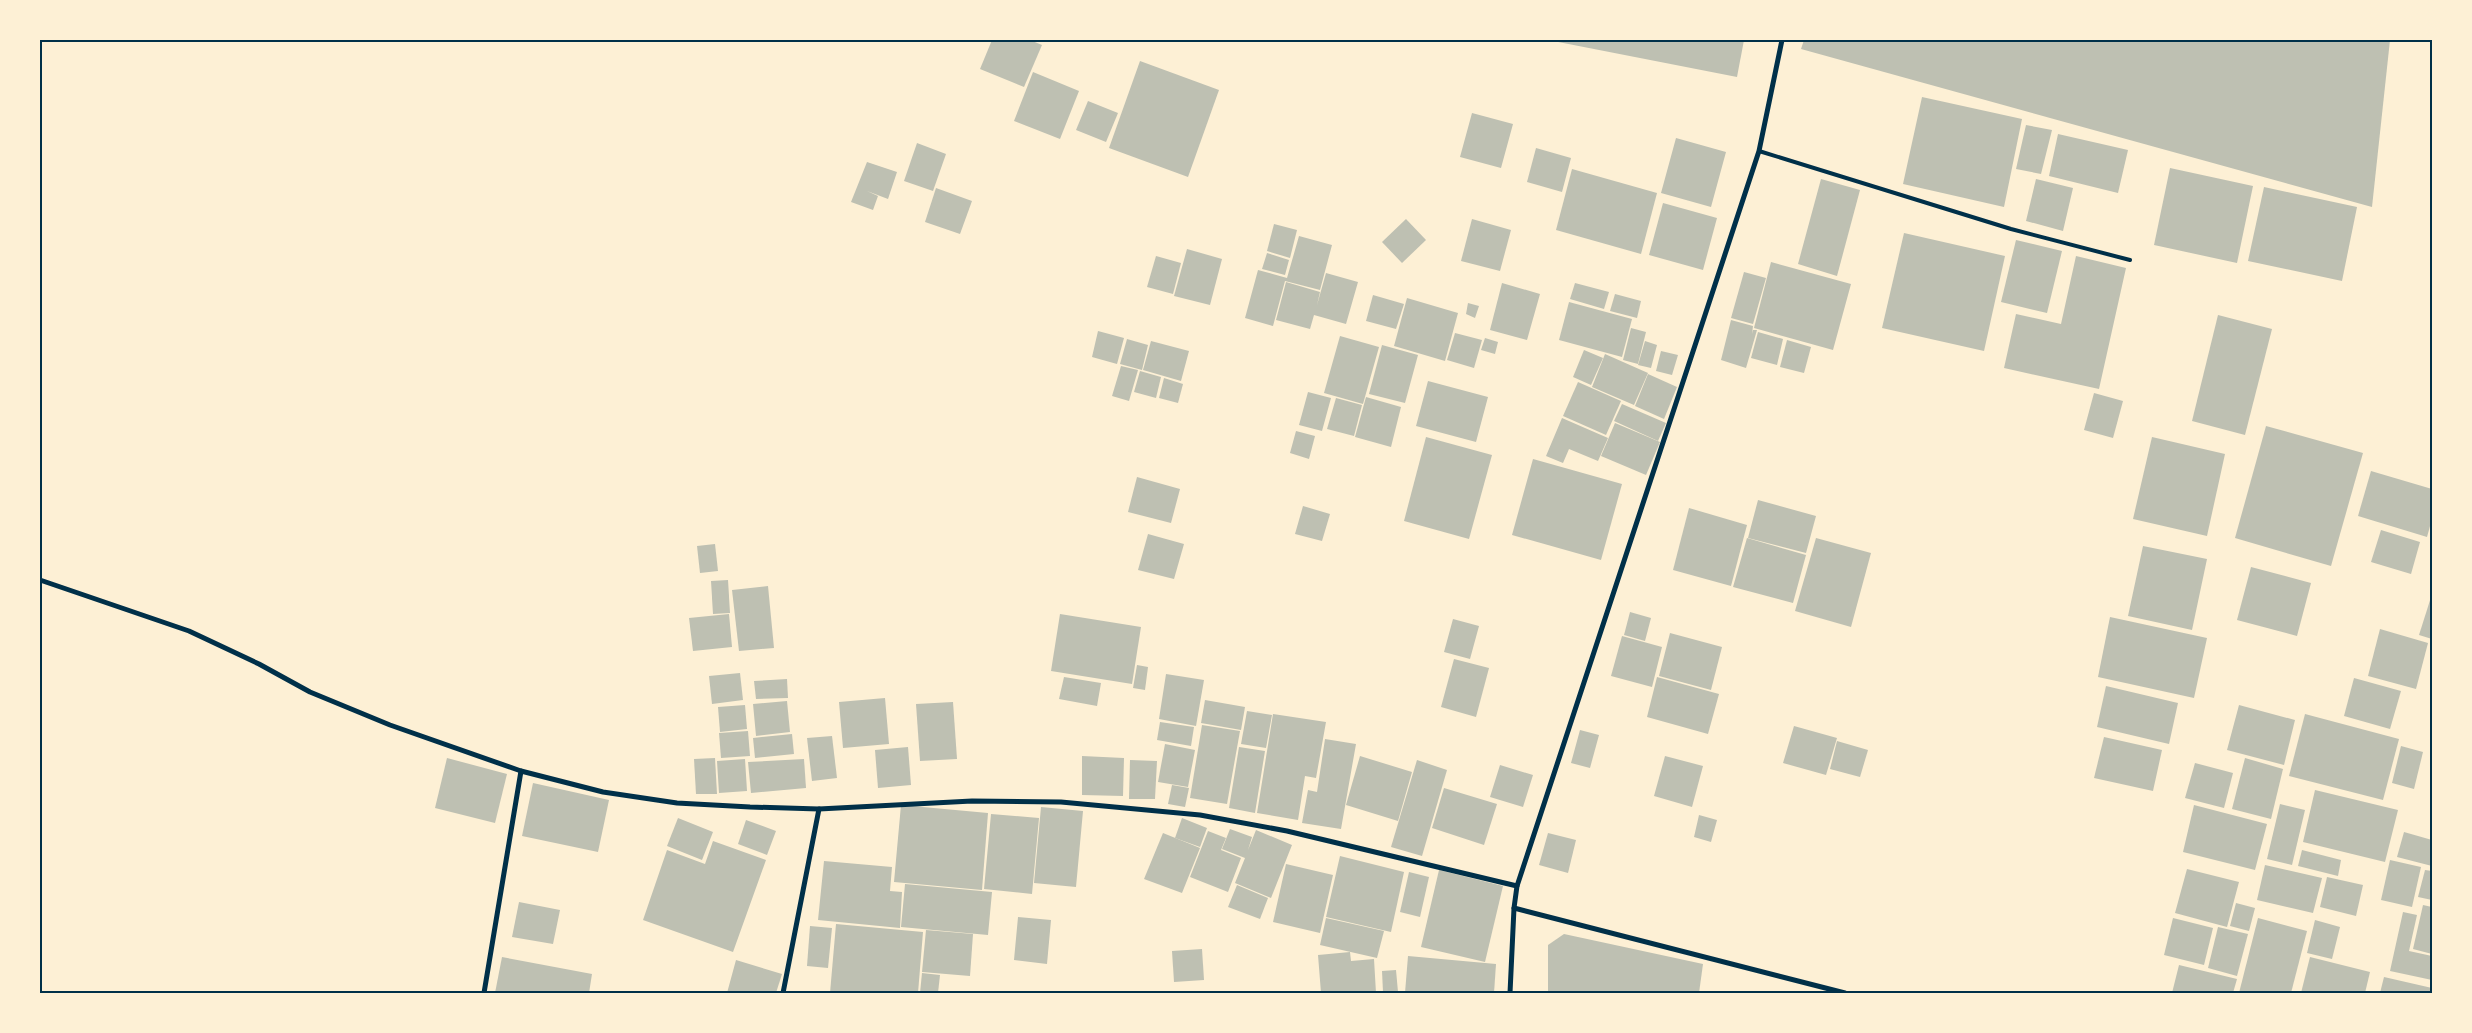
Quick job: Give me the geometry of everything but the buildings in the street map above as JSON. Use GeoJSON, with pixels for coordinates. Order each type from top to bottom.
{"type":"FeatureCollection","features":[{"type":"Feature","properties":{"kind":"street"},"geometry":{"type":"LineString","coordinates":[[1510,993],[1514,908],[1517,886],[1759,151],[1782,40]]}},
{"type":"Feature","properties":{"kind":"street"},"geometry":{"type":"LineString","coordinates":[[40,580],[189,631],[259,664],[310,692],[390,725],[521,771],[603,792],[677,803],[819,809],[982,801],[1061,802],[1200,815],[1287,831],[1517,886]]}},
{"type":"Feature","properties":{"kind":"street"},"geometry":{"type":"LineString","coordinates":[[484,993],[521,771]]}},
{"type":"Feature","properties":{"kind":"street"},"geometry":{"type":"LineString","coordinates":[[783,993],[819,809]]}},
{"type":"Feature","properties":{"kind":"street"},"geometry":{"type":"LineString","coordinates":[[1514,908],[1845,993]]}},
{"type":"Feature","properties":{"kind":"lane"},"geometry":{"type":"LineString","coordinates":[[1759,151],[2011,229],[2130,260]]}}]}
